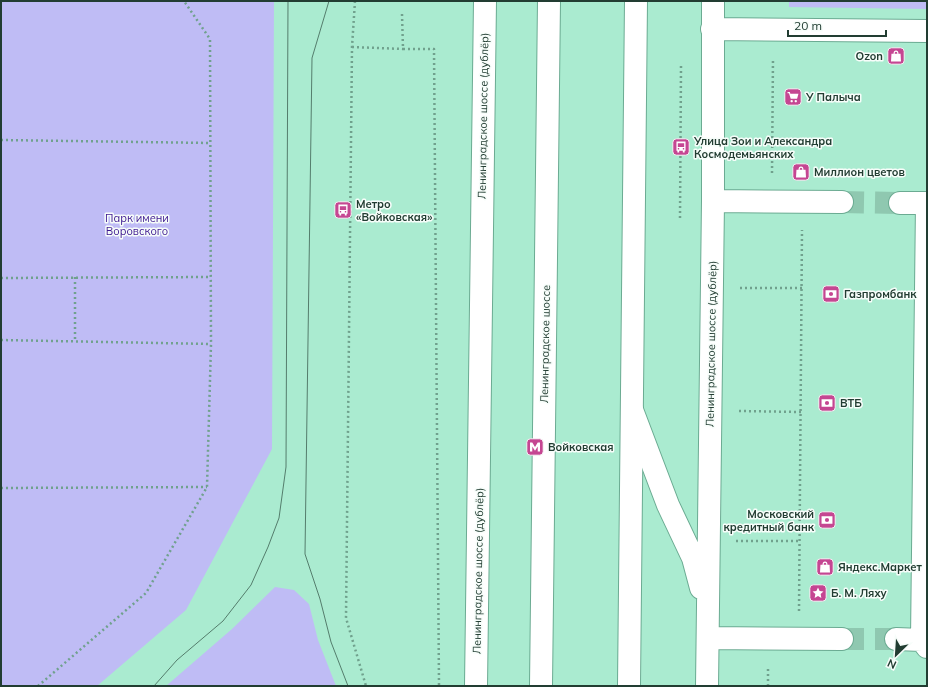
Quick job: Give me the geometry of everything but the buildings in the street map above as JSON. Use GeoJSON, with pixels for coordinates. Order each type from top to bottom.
{"type":"FeatureCollection","features":[{"type":"Feature","properties":{"kind":"main road","name":"Ленинградское шоссе (дублёр)"},"geometry":{"type":"LineString","coordinates":[[476,686],[484,1]]}},
{"type":"Feature","properties":{"kind":"main road","name":"Ленинградское шоссе"},"geometry":{"type":"LineString","coordinates":[[541,686],[549,1]]}},
{"type":"Feature","properties":{"kind":"main road"},"geometry":{"type":"LineString","coordinates":[[629,686],[636,1]]}},
{"type":"Feature","properties":{"kind":"main road","name":"Ленинградское шоссе (дублёр)"},"geometry":{"type":"LineString","coordinates":[[707,686],[713,201],[713,1]]}},
{"type":"Feature","properties":{"kind":"main road"},"geometry":{"type":"LineString","coordinates":[[712,29],[927,31]]}},
{"type":"Feature","properties":{"kind":"main road"},"geometry":{"type":"LineString","coordinates":[[713,201],[842,202]]}},
{"type":"Feature","properties":{"kind":"main road"},"geometry":{"type":"LineString","coordinates":[[896,640],[924,644],[927,203],[900,203]]}},
{"type":"Feature","properties":{"kind":"main road"},"geometry":{"type":"LineString","coordinates":[[632,409],[668,505],[693,558],[708,608]]}},
{"type":"Feature","properties":{"kind":"main road"},"geometry":{"type":"LineString","coordinates":[[708,638],[842,639]]}},
{"type":"Feature","properties":{"kind":"path"},"geometry":{"type":"LineString","coordinates":[[38,686],[146,593],[207,487],[211,344],[210,39],[184,1]]}},
{"type":"Feature","properties":{"kind":"path"},"geometry":{"type":"LineString","coordinates":[[354,1],[352,47],[346,618],[366,686]]}},
{"type":"Feature","properties":{"kind":"path"},"geometry":{"type":"LineString","coordinates":[[402,14],[403,48]]}},
{"type":"Feature","properties":{"kind":"path"},"geometry":{"type":"LineString","coordinates":[[772,201],[773,30]]}},
{"type":"Feature","properties":{"kind":"path"},"geometry":{"type":"LineString","coordinates":[[352,47],[434,49],[439,686]]}},
{"type":"Feature","properties":{"kind":"path"},"geometry":{"type":"LineString","coordinates":[[680,218],[682,66]]}},
{"type":"Feature","properties":{"kind":"path"},"geometry":{"type":"LineString","coordinates":[[1,140],[210,143]]}},
{"type":"Feature","properties":{"kind":"path"},"geometry":{"type":"LineString","coordinates":[[799,639],[802,202]]}},
{"type":"Feature","properties":{"kind":"path"},"geometry":{"type":"LineString","coordinates":[[75,277],[75,342]]}},
{"type":"Feature","properties":{"kind":"path"},"geometry":{"type":"LineString","coordinates":[[1,278],[211,277]]}},
{"type":"Feature","properties":{"kind":"path"},"geometry":{"type":"LineString","coordinates":[[734,288],[802,288]]}},
{"type":"Feature","properties":{"kind":"path"},"geometry":{"type":"LineString","coordinates":[[1,340],[211,344]]}},
{"type":"Feature","properties":{"kind":"path"},"geometry":{"type":"LineString","coordinates":[[734,411],[801,412]]}},
{"type":"Feature","properties":{"kind":"path"},"geometry":{"type":"LineString","coordinates":[[1,488],[207,487]]}},
{"type":"Feature","properties":{"kind":"path"},"geometry":{"type":"LineString","coordinates":[[733,541],[800,540]]}},
{"type":"Feature","properties":{"kind":"green space","name":"Парк имени Воровского"},"geometry":{"type":"Polygon","coordinates":[[[1,1],[274,1],[272,449],[186,610],[97,686],[1,686],[1,1]]]}},
{"type":"Feature","properties":{"kind":"green space"},"geometry":{"type":"Polygon","coordinates":[[[789,1],[927,1],[927,9],[789,7],[789,1]]]}},
{"type":"Feature","properties":{"kind":"green space"},"geometry":{"type":"Polygon","coordinates":[[[275,587],[294,590],[309,604],[318,640],[336,686],[166,686],[232,629],[275,587]]]}},
{"type":"Feature","properties":{"kind":"tunnel"},"geometry":{"type":"LineString","coordinates":[[842,202],[900,203]]}},
{"type":"Feature","properties":{"kind":"tunnel"},"geometry":{"type":"LineString","coordinates":[[842,639],[896,639]]}},
{"type":"Feature","properties":{"kind":"tram line"},"geometry":{"type":"LineString","coordinates":[[154,686],[177,660],[223,621],[251,585],[279,518],[286,467],[288,1]]}},
{"type":"Feature","properties":{"kind":"tram line"},"geometry":{"type":"LineString","coordinates":[[329,1],[312,58],[305,554],[320,599],[331,642],[348,686]]}},
{"type":"Feature","properties":{"kind":"place","name":"Ozon"},"geometry":{"type":"Point","coordinates":[896,56]}},
{"type":"Feature","properties":{"kind":"place","name":"У Палыча"},"geometry":{"type":"Point","coordinates":[793,97]}},
{"type":"Feature","properties":{"kind":"place","name":"Улица Зои и Александра Космодемьянских"},"geometry":{"type":"Point","coordinates":[681,147]}},
{"type":"Feature","properties":{"kind":"place","name":"Миллион цветов"},"geometry":{"type":"Point","coordinates":[801,172]}},
{"type":"Feature","properties":{"kind":"place","name":"Метро «Войковская»"},"geometry":{"type":"Point","coordinates":[343,210]}},
{"type":"Feature","properties":{"kind":"place","name":"Газпромбанк"},"geometry":{"type":"Point","coordinates":[831,294]}},
{"type":"Feature","properties":{"kind":"place","name":"ВТБ"},"geometry":{"type":"Point","coordinates":[827,403]}},
{"type":"Feature","properties":{"kind":"place","name":"Войковская"},"geometry":{"type":"Point","coordinates":[535,447]}},
{"type":"Feature","properties":{"kind":"place","name":"Московский кредитный банк"},"geometry":{"type":"Point","coordinates":[827,520]}},
{"type":"Feature","properties":{"kind":"place","name":"Яндекс.Маркет"},"geometry":{"type":"Point","coordinates":[825,567]}},
{"type":"Feature","properties":{"kind":"place","name":"Б. М. Ляху"},"geometry":{"type":"Point","coordinates":[818,593]}}]}
